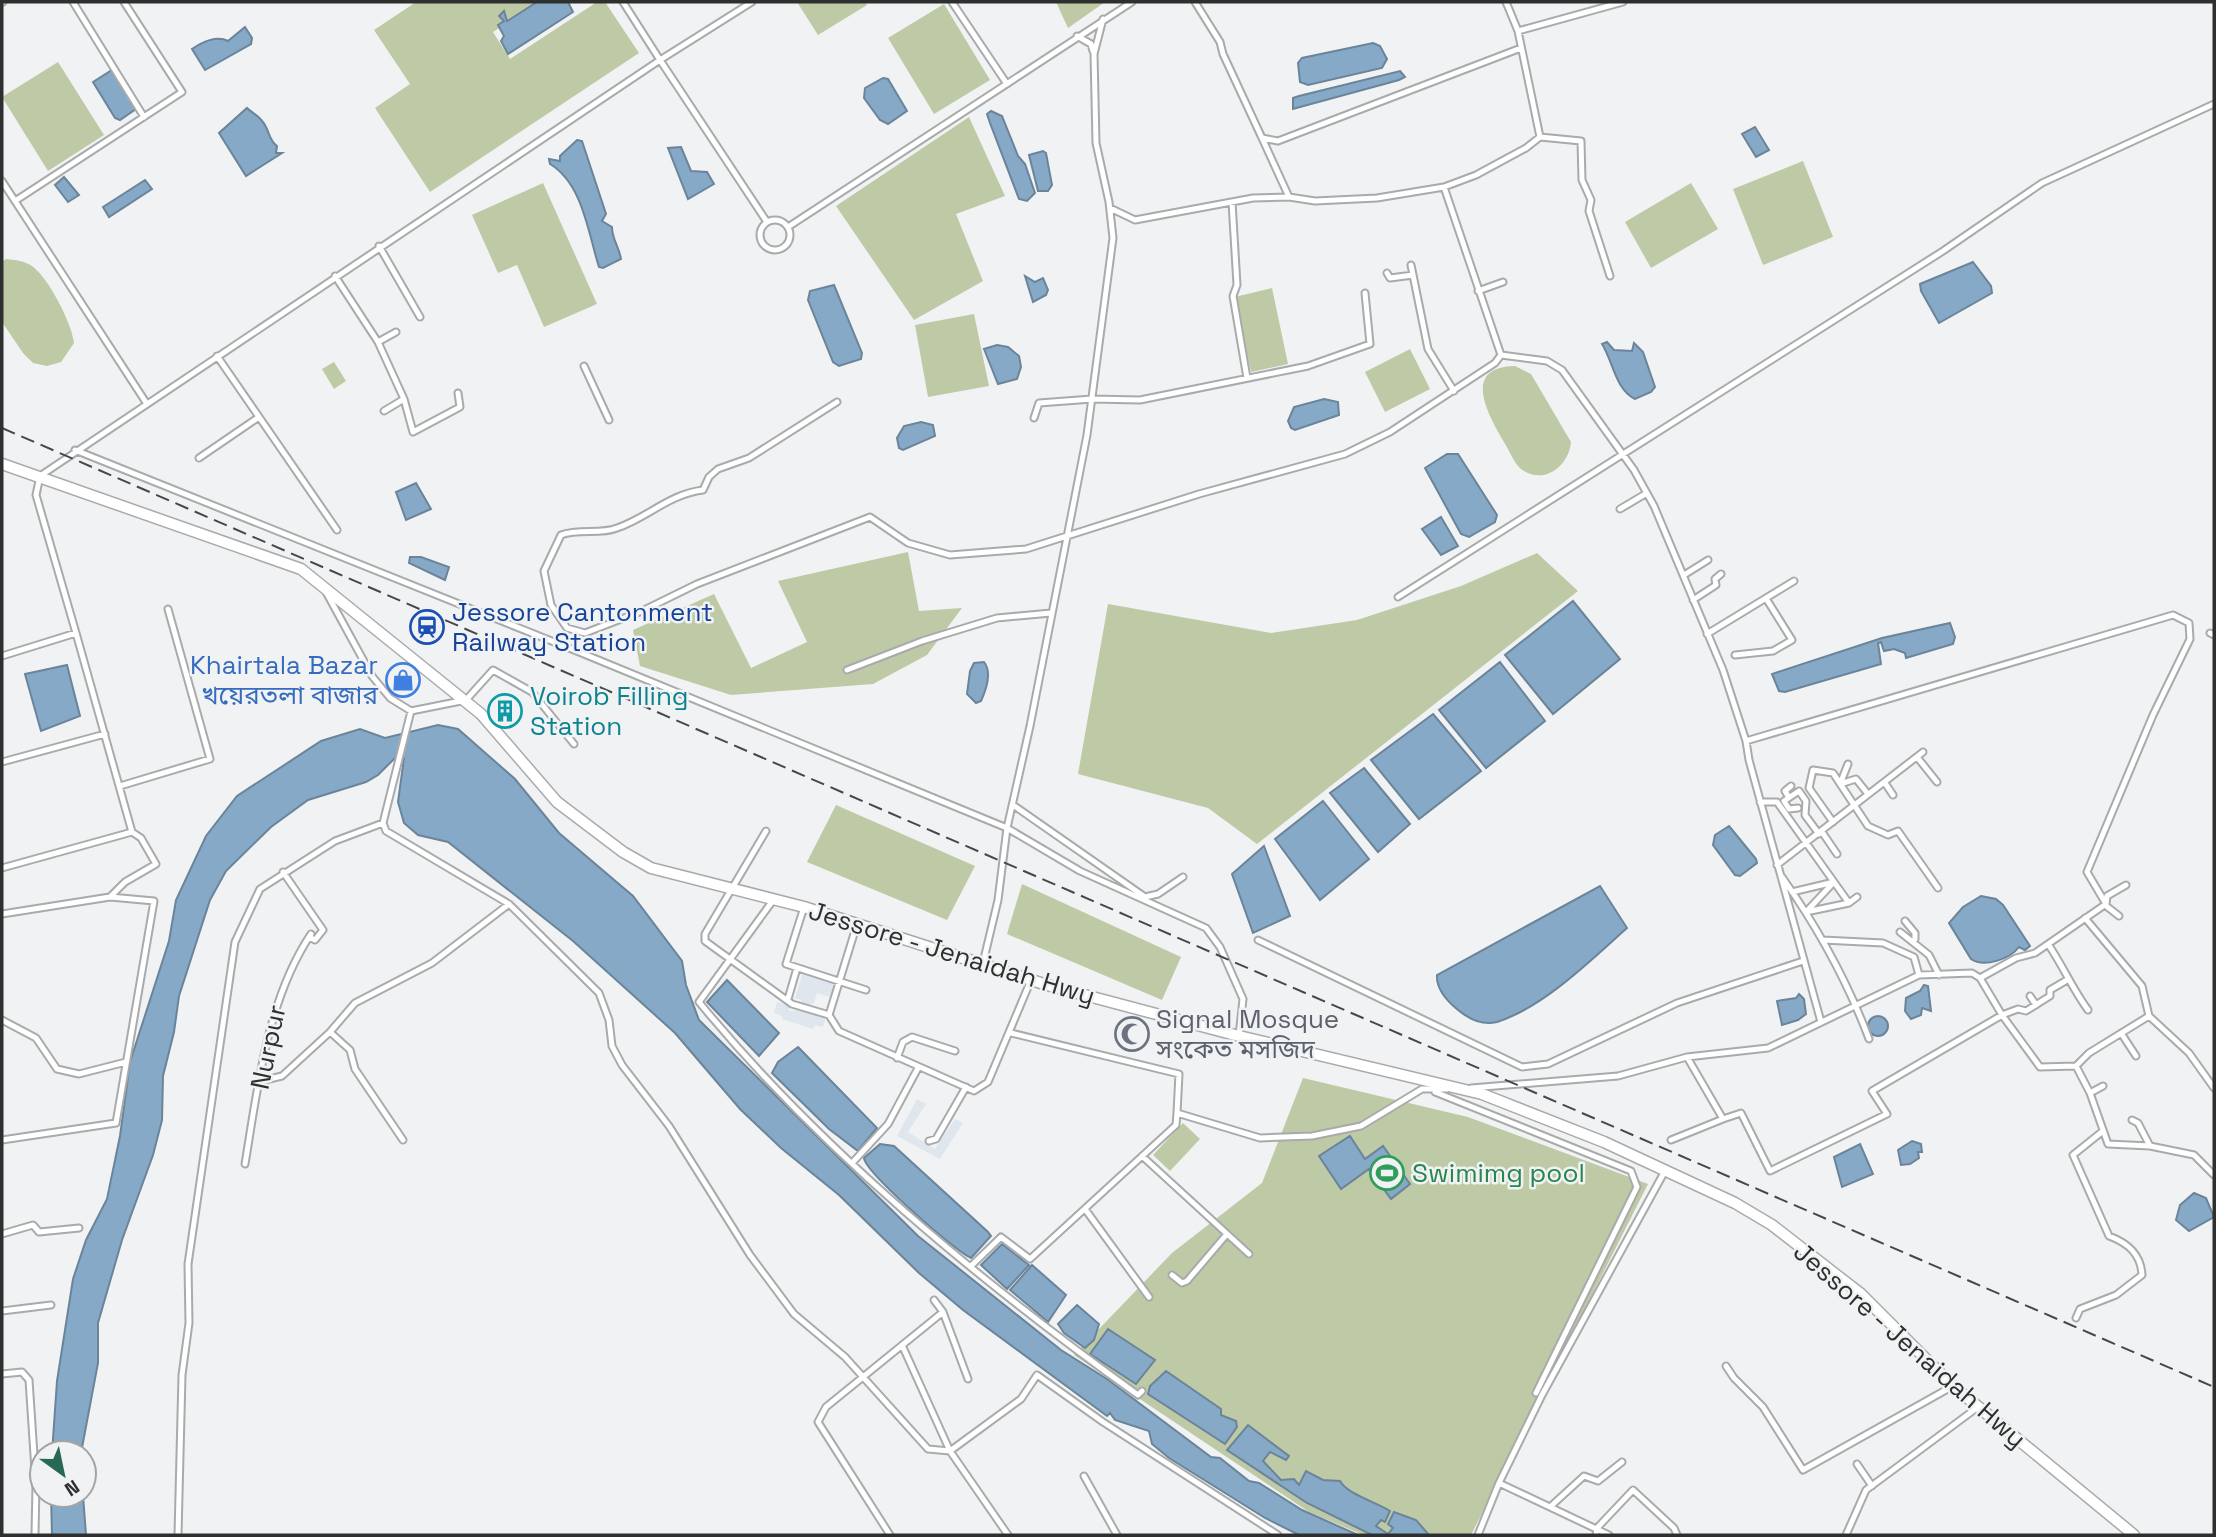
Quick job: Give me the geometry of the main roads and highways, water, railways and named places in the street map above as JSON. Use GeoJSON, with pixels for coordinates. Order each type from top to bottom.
{"type":"FeatureCollection","features":[{"type":"Feature","properties":{"kind":"highway","name":"Jessore - Jenaidah Hwy"},"geometry":{"type":"LineString","coordinates":[[2,464],[290,564],[321,583],[466,700],[557,802],[623,852],[651,868],[733,886],[1031,980],[1239,1036],[1466,1089],[1666,1169],[1772,1225],[1861,1294],[1953,1386],[2134,1535]]}},
{"type":"Feature","properties":{"kind":"water"},"geometry":{"type":"Polygon","coordinates":[[[537,2],[568,2],[573,12],[508,54],[501,41],[504,36],[498,25],[504,21],[499,16],[504,11],[507,21],[537,2]]]}},
{"type":"Feature","properties":{"kind":"water"},"geometry":{"type":"Polygon","coordinates":[[[245,27],[252,38],[251,44],[205,70],[192,49],[214,39],[228,41],[245,27]]]}},
{"type":"Feature","properties":{"kind":"water"},"geometry":{"type":"Polygon","coordinates":[[[1373,43],[1380,46],[1387,59],[1382,68],[1308,85],[1300,82],[1298,63],[1302,58],[1373,43]]]}},
{"type":"Feature","properties":{"kind":"water"},"geometry":{"type":"Polygon","coordinates":[[[112,70],[136,109],[120,120],[115,118],[93,82],[112,70]]]}},
{"type":"Feature","properties":{"kind":"water"},"geometry":{"type":"Polygon","coordinates":[[[1400,71],[1405,77],[1399,80],[1293,109],[1293,98],[1400,71]]]}},
{"type":"Feature","properties":{"kind":"water"},"geometry":{"type":"Polygon","coordinates":[[[883,78],[888,79],[907,111],[888,124],[880,120],[864,98],[865,88],[883,78]]]}},
{"type":"Feature","properties":{"kind":"water"},"geometry":{"type":"Polygon","coordinates":[[[247,108],[264,123],[271,140],[277,146],[276,153],[282,153],[246,176],[219,133],[247,108]]]}},
{"type":"Feature","properties":{"kind":"water"},"geometry":{"type":"Polygon","coordinates":[[[991,111],[1002,116],[1018,156],[1025,164],[1035,193],[1027,201],[1019,199],[987,114],[991,111]]]}},
{"type":"Feature","properties":{"kind":"water"},"geometry":{"type":"Polygon","coordinates":[[[1755,127],[1769,150],[1756,157],[1742,134],[1755,127]]]}},
{"type":"Feature","properties":{"kind":"water"},"geometry":{"type":"Polygon","coordinates":[[[577,140],[582,141],[606,214],[602,221],[612,227],[621,259],[603,268],[599,267],[577,196],[561,173],[550,164],[549,159],[560,161],[560,156],[577,140]]]}},
{"type":"Feature","properties":{"kind":"water"},"geometry":{"type":"Polygon","coordinates":[[[681,147],[691,171],[707,172],[714,184],[688,199],[668,148],[681,147]]]}},
{"type":"Feature","properties":{"kind":"water"},"geometry":{"type":"Polygon","coordinates":[[[1043,151],[1046,153],[1052,185],[1048,191],[1038,191],[1029,155],[1043,151]]]}},
{"type":"Feature","properties":{"kind":"water"},"geometry":{"type":"Polygon","coordinates":[[[64,177],[79,195],[68,202],[55,185],[64,177]]]}},
{"type":"Feature","properties":{"kind":"water"},"geometry":{"type":"Polygon","coordinates":[[[145,180],[152,189],[109,217],[103,207],[145,180]]]}},
{"type":"Feature","properties":{"kind":"water"},"geometry":{"type":"Polygon","coordinates":[[[1973,262],[1991,286],[1992,293],[1939,323],[1921,291],[1920,284],[1973,262]]]}},
{"type":"Feature","properties":{"kind":"water"},"geometry":{"type":"Polygon","coordinates":[[[1025,276],[1035,282],[1043,278],[1048,290],[1046,295],[1033,302],[1025,276]]]}},
{"type":"Feature","properties":{"kind":"water"},"geometry":{"type":"Polygon","coordinates":[[[834,285],[862,353],[861,359],[839,366],[833,362],[808,300],[810,291],[834,285]]]}},
{"type":"Feature","properties":{"kind":"water"},"geometry":{"type":"Polygon","coordinates":[[[1607,342],[1614,350],[1632,351],[1634,343],[1643,352],[1655,387],[1651,392],[1635,399],[1623,389],[1602,344],[1607,342]]]}},
{"type":"Feature","properties":{"kind":"water"},"geometry":{"type":"Polygon","coordinates":[[[997,345],[1008,347],[1019,356],[1021,367],[1017,379],[998,384],[984,349],[997,345]]]}},
{"type":"Feature","properties":{"kind":"water"},"geometry":{"type":"Polygon","coordinates":[[[1324,399],[1338,402],[1339,415],[1295,430],[1291,428],[1288,421],[1294,407],[1324,399]]]}},
{"type":"Feature","properties":{"kind":"water"},"geometry":{"type":"Polygon","coordinates":[[[921,422],[933,425],[935,436],[903,450],[899,448],[897,438],[904,426],[921,422]]]}},
{"type":"Feature","properties":{"kind":"water"},"geometry":{"type":"Polygon","coordinates":[[[1447,454],[1458,454],[1497,515],[1495,522],[1469,537],[1461,534],[1425,468],[1447,454]]]}},
{"type":"Feature","properties":{"kind":"water"},"geometry":{"type":"Polygon","coordinates":[[[416,483],[431,509],[406,520],[396,492],[416,483]]]}},
{"type":"Feature","properties":{"kind":"water"},"geometry":{"type":"Polygon","coordinates":[[[1441,517],[1458,546],[1441,555],[1422,529],[1441,517]]]}},
{"type":"Feature","properties":{"kind":"water"},"geometry":{"type":"Polygon","coordinates":[[[410,557],[421,557],[449,567],[445,580],[409,563],[410,557]]]}},
{"type":"Feature","properties":{"kind":"water"},"geometry":{"type":"Polygon","coordinates":[[[1573,601],[1620,659],[1553,714],[1505,655],[1573,601]]]}},
{"type":"Feature","properties":{"kind":"water"},"geometry":{"type":"Polygon","coordinates":[[[1950,623],[1955,637],[1953,644],[1906,658],[1905,653],[1894,649],[1884,651],[1881,642],[1878,643],[1881,664],[1785,692],[1779,691],[1772,674],[1882,638],[1950,623]]]}},
{"type":"Feature","properties":{"kind":"water"},"geometry":{"type":"Polygon","coordinates":[[[984,662],[988,671],[985,692],[981,701],[976,703],[967,694],[970,671],[974,663],[984,662]]]}},
{"type":"Feature","properties":{"kind":"water"},"geometry":{"type":"Polygon","coordinates":[[[1500,662],[1545,721],[1486,768],[1439,710],[1500,662]]]}},
{"type":"Feature","properties":{"kind":"water"},"geometry":{"type":"Polygon","coordinates":[[[67,665],[80,716],[41,731],[25,674],[67,665]]]}},
{"type":"Feature","properties":{"kind":"water"},"geometry":{"type":"Polygon","coordinates":[[[1433,714],[1481,771],[1419,819],[1371,760],[1433,714]]]}},
{"type":"Feature","properties":{"kind":"water"},"geometry":{"type":"Polygon","coordinates":[[[438,725],[458,729],[515,779],[559,833],[633,896],[682,961],[686,985],[699,1020],[918,1236],[1061,1350],[1107,1379],[1211,1457],[1220,1458],[1249,1481],[1259,1483],[1302,1510],[1358,1535],[1299,1535],[1265,1518],[1169,1458],[1152,1444],[1149,1431],[1115,1420],[1110,1413],[1107,1416],[963,1310],[919,1273],[839,1195],[781,1148],[740,1109],[675,1033],[573,941],[448,842],[418,835],[404,823],[398,802],[404,758],[399,754],[378,775],[366,782],[308,800],[271,827],[226,871],[210,900],[179,996],[174,1032],[163,1076],[162,1120],[153,1155],[122,1240],[98,1323],[98,1363],[84,1439],[53,1439],[57,1381],[73,1279],[86,1240],[107,1199],[120,1136],[130,1062],[169,941],[176,900],[206,836],[237,796],[321,741],[360,729],[385,738],[438,725]]]}},
{"type":"Feature","properties":{"kind":"water"},"geometry":{"type":"Polygon","coordinates":[[[1364,768],[1410,824],[1378,852],[1330,793],[1364,768]]]}},
{"type":"Feature","properties":{"kind":"water"},"geometry":{"type":"Polygon","coordinates":[[[1323,801],[1369,859],[1320,900],[1275,839],[1323,801]]]}},
{"type":"Feature","properties":{"kind":"water"},"geometry":{"type":"Polygon","coordinates":[[[1729,826],[1757,863],[1740,876],[1735,875],[1713,845],[1715,835],[1729,826]]]}},
{"type":"Feature","properties":{"kind":"water"},"geometry":{"type":"Polygon","coordinates":[[[1264,846],[1290,916],[1253,933],[1232,874],[1264,846]]]}},
{"type":"Feature","properties":{"kind":"water"},"geometry":{"type":"Polygon","coordinates":[[[1600,886],[1627,928],[1549,994],[1515,1015],[1486,1023],[1467,1016],[1443,994],[1437,975],[1600,886]]]}},
{"type":"Feature","properties":{"kind":"water"},"geometry":{"type":"Polygon","coordinates":[[[1981,896],[1996,899],[2003,905],[2030,946],[2025,950],[2019,947],[2010,955],[1996,961],[1983,963],[1971,959],[1949,923],[1963,907],[1981,896]]]}},
{"type":"Feature","properties":{"kind":"water"},"geometry":{"type":"Polygon","coordinates":[[[727,980],[779,1033],[759,1056],[707,1002],[727,980]]]}},
{"type":"Feature","properties":{"kind":"water"},"geometry":{"type":"Polygon","coordinates":[[[1924,985],[1928,986],[1931,1011],[1922,1008],[1921,1015],[1911,1019],[1905,1011],[1906,998],[1920,991],[1924,985]]]}},
{"type":"Feature","properties":{"kind":"water"},"geometry":{"type":"Polygon","coordinates":[[[1799,994],[1804,999],[1806,1014],[1798,1020],[1782,1025],[1777,1001],[1796,998],[1799,994]]]}},
{"type":"Feature","properties":{"kind":"water"},"geometry":{"type":"Polygon","coordinates":[[[1878,1016],[1885,1019],[1888,1026],[1885,1033],[1878,1036],[1871,1033],[1868,1026],[1871,1019],[1878,1016]]]}},
{"type":"Feature","properties":{"kind":"water"},"geometry":{"type":"Polygon","coordinates":[[[798,1047],[877,1128],[858,1151],[829,1129],[772,1073],[778,1062],[798,1047]]]}},
{"type":"Feature","properties":{"kind":"water"},"geometry":{"type":"Polygon","coordinates":[[[1350,1136],[1365,1159],[1383,1146],[1410,1184],[1391,1199],[1369,1169],[1341,1189],[1319,1156],[1350,1136]]]}},
{"type":"Feature","properties":{"kind":"water"},"geometry":{"type":"Polygon","coordinates":[[[1912,1141],[1921,1144],[1922,1152],[1918,1152],[1919,1158],[1910,1164],[1901,1165],[1898,1150],[1912,1141]]]}},
{"type":"Feature","properties":{"kind":"water"},"geometry":{"type":"Polygon","coordinates":[[[880,1144],[894,1146],[988,1232],[991,1236],[971,1258],[912,1211],[868,1166],[864,1158],[880,1144]]]}},
{"type":"Feature","properties":{"kind":"water"},"geometry":{"type":"Polygon","coordinates":[[[1860,1144],[1873,1174],[1842,1187],[1834,1157],[1860,1144]]]}},
{"type":"Feature","properties":{"kind":"water"},"geometry":{"type":"Polygon","coordinates":[[[2194,1193],[2206,1198],[2214,1217],[2189,1231],[2176,1220],[2180,1205],[2194,1193]]]}},
{"type":"Feature","properties":{"kind":"water"},"geometry":{"type":"Polygon","coordinates":[[[1002,1244],[1029,1265],[1007,1289],[981,1265],[1002,1244]]]}},
{"type":"Feature","properties":{"kind":"water"},"geometry":{"type":"Polygon","coordinates":[[[1032,1265],[1066,1295],[1048,1322],[1010,1290],[1032,1265]]]}},
{"type":"Feature","properties":{"kind":"water"},"geometry":{"type":"Polygon","coordinates":[[[1077,1305],[1099,1324],[1094,1340],[1085,1348],[1064,1333],[1058,1324],[1077,1305]]]}},
{"type":"Feature","properties":{"kind":"water"},"geometry":{"type":"Polygon","coordinates":[[[1108,1329],[1155,1360],[1136,1384],[1090,1354],[1108,1329]]]}},
{"type":"Feature","properties":{"kind":"water"},"geometry":{"type":"Polygon","coordinates":[[[1166,1371],[1221,1409],[1221,1415],[1236,1421],[1237,1427],[1225,1444],[1148,1394],[1150,1386],[1166,1371]]]}},
{"type":"Feature","properties":{"kind":"water"},"geometry":{"type":"Polygon","coordinates":[[[1248,1425],[1289,1456],[1286,1460],[1270,1452],[1263,1461],[1281,1480],[1294,1479],[1299,1485],[1306,1471],[1323,1480],[1340,1481],[1355,1494],[1390,1511],[1385,1522],[1381,1520],[1376,1526],[1388,1534],[1393,1528],[1388,1524],[1394,1512],[1416,1520],[1429,1535],[1372,1535],[1307,1503],[1227,1450],[1248,1425]]]}},
{"type":"Feature","properties":{"kind":"water"},"geometry":{"type":"Polygon","coordinates":[[[51,1509],[84,1509],[86,1535],[52,1535],[51,1509]]]}},
{"type":"Feature","properties":{"kind":"railway"},"geometry":{"type":"LineString","coordinates":[[2,428],[2214,1387]]}},
{"type":"Feature","properties":{"kind":"place","name":"Jessore Cantonment Railway Station"},"geometry":{"type":"Point","coordinates":[427,627]}},
{"type":"Feature","properties":{"kind":"place","name":"Khairtala Bazar খয়েরতলা বাজার"},"geometry":{"type":"Point","coordinates":[403,680]}},
{"type":"Feature","properties":{"kind":"place","name":"Voirob Filling Station"},"geometry":{"type":"Point","coordinates":[505,711]}},
{"type":"Feature","properties":{"kind":"place","name":"Signal Mosque সংকেত মসজিদ"},"geometry":{"type":"Point","coordinates":[1132,1034]}},
{"type":"Feature","properties":{"kind":"place","name":"Swimimg pool"},"geometry":{"type":"Point","coordinates":[1387,1173]}}]}
